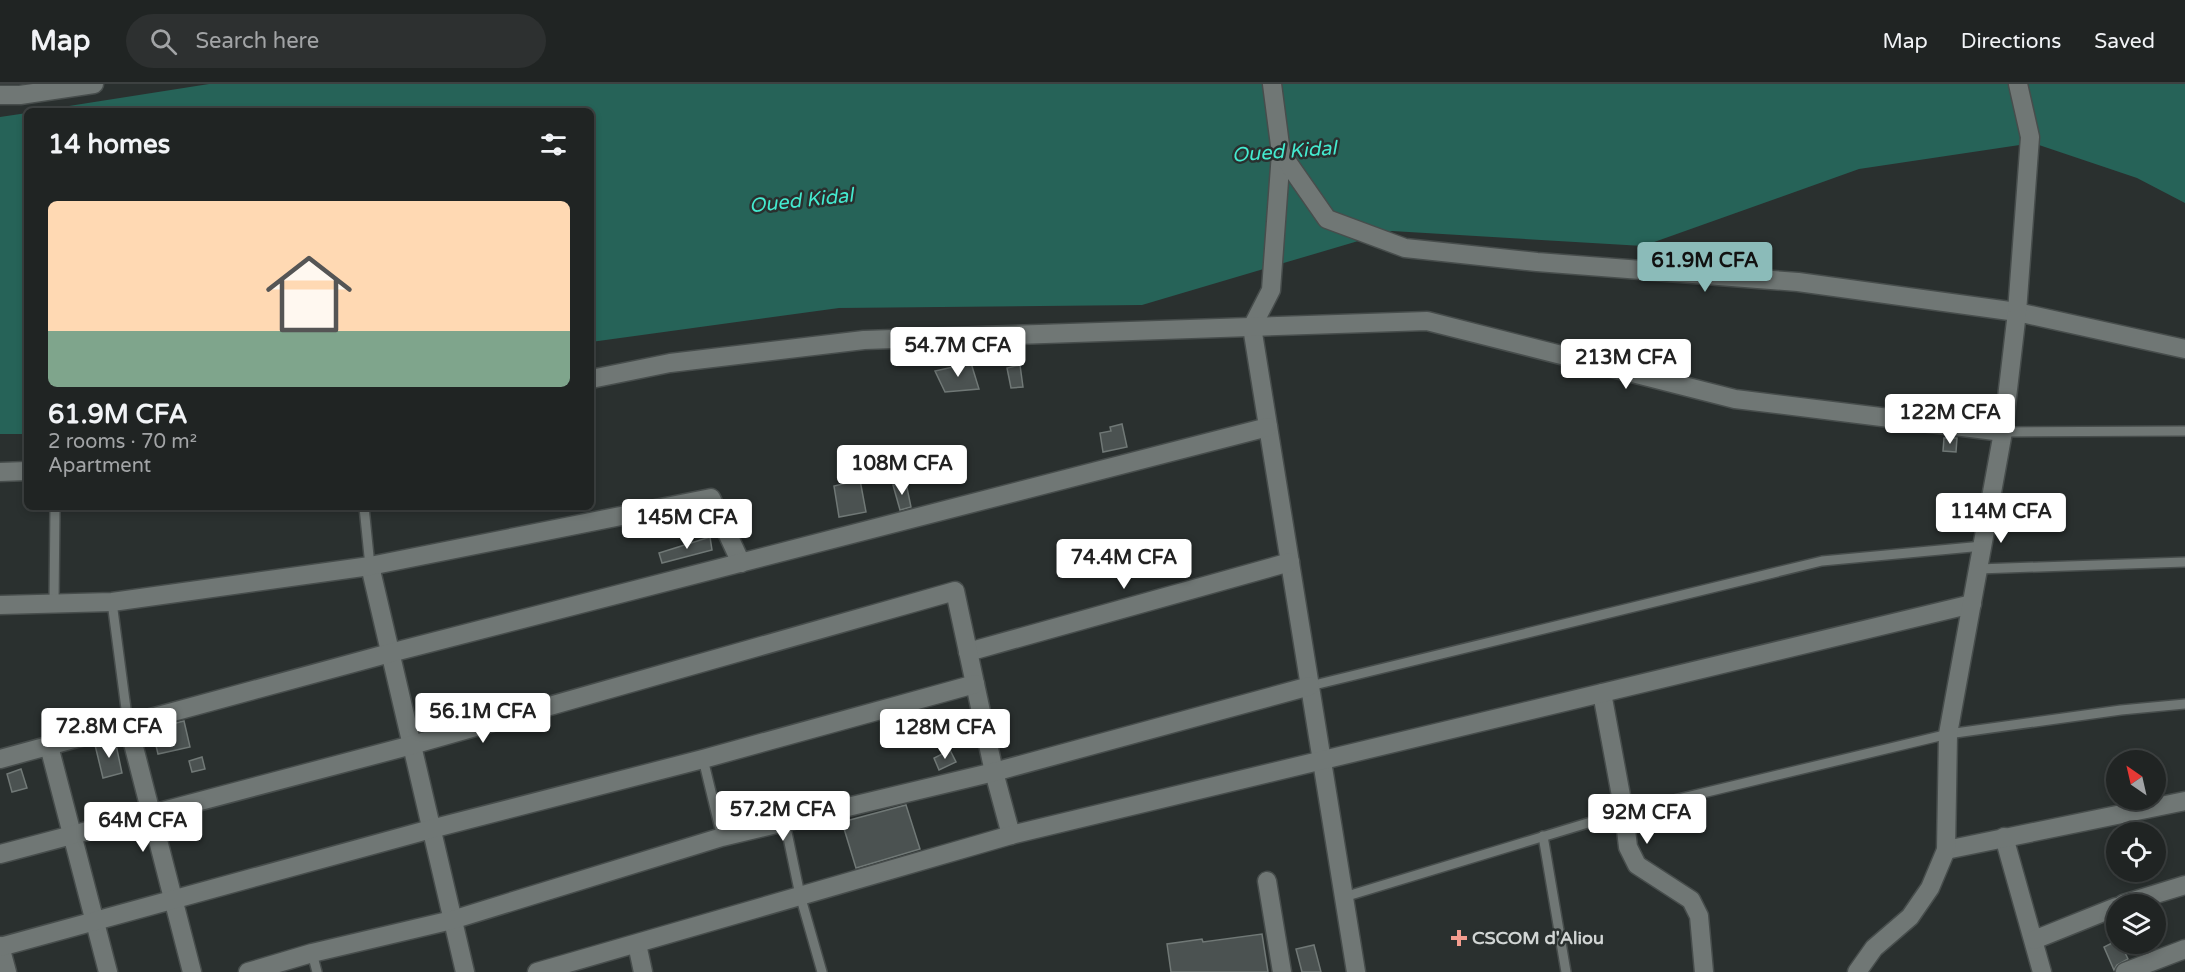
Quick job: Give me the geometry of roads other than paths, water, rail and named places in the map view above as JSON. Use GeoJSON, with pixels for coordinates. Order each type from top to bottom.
{"type":"FeatureCollection","features":[{"type":"Feature","properties":{"kind":"street"},"geometry":{"type":"LineString","coordinates":[[0,95],[20,89],[94,84]]}},
{"type":"Feature","properties":{"kind":"street"},"geometry":{"type":"LineString","coordinates":[[1272,84],[1281,153],[1271,290],[1252,327],[1356,972]]}},
{"type":"Feature","properties":{"kind":"street"},"geometry":{"type":"LineString","coordinates":[[1856,972],[1874,948],[1910,917],[1930,888],[1946,849],[1948,734],[2003,432],[2017,312],[2030,137],[2018,84]]}},
{"type":"Feature","properties":{"kind":"street"},"geometry":{"type":"LineString","coordinates":[[1281,153],[1327,219],[1405,248],[1798,282],[2017,312],[2185,349]]}},
{"type":"Feature","properties":{"kind":"street"},"geometry":{"type":"LineString","coordinates":[[594,378],[670,363],[864,340],[1427,321],[1735,399],[2003,432]]}},
{"type":"Feature","properties":{"kind":"street"},"geometry":{"type":"LineString","coordinates":[[0,759],[390,653],[1268,427]]}},
{"type":"Feature","properties":{"kind":"street"},"geometry":{"type":"LineString","coordinates":[[0,472],[24,471]]}},
{"type":"Feature","properties":{"kind":"street"},"geometry":{"type":"LineString","coordinates":[[0,605],[112,602],[370,566],[711,498],[741,563]]}},
{"type":"Feature","properties":{"kind":"street"},"geometry":{"type":"LineString","coordinates":[[968,652],[1290,561]]}},
{"type":"Feature","properties":{"kind":"street"},"geometry":{"type":"LineString","coordinates":[[370,566],[465,972]]}},
{"type":"Feature","properties":{"kind":"street"},"geometry":{"type":"LineString","coordinates":[[0,854],[412,746],[955,591],[994,772],[1011,836]]}},
{"type":"Feature","properties":{"kind":"street"},"geometry":{"type":"LineString","coordinates":[[546,971],[801,895],[1011,836],[1972,604]]}},
{"type":"Feature","properties":{"kind":"street"},"geometry":{"type":"LineString","coordinates":[[7,972],[0,946],[431,829],[703,759],[975,684]]}},
{"type":"Feature","properties":{"kind":"street"},"geometry":{"type":"LineString","coordinates":[[248,972],[312,953],[452,920],[722,837],[994,772],[1310,686]]}},
{"type":"Feature","properties":{"kind":"street"},"geometry":{"type":"LineString","coordinates":[[1602,693],[1624,812],[1628,847],[1636,865],[1691,900],[1699,916],[1704,972]]}},
{"type":"Feature","properties":{"kind":"street"},"geometry":{"type":"LineString","coordinates":[[128,724],[192,972]]}},
{"type":"Feature","properties":{"kind":"street"},"geometry":{"type":"LineString","coordinates":[[49,746],[108,972]]}},
{"type":"Feature","properties":{"kind":"street"},"geometry":{"type":"LineString","coordinates":[[1946,849],[2185,801]]}},
{"type":"Feature","properties":{"kind":"street"},"geometry":{"type":"LineString","coordinates":[[2004,837],[2042,972]]}},
{"type":"Feature","properties":{"kind":"street"},"geometry":{"type":"LineString","coordinates":[[1267,881],[1282,972]]}},
{"type":"Feature","properties":{"kind":"street"},"geometry":{"type":"LineString","coordinates":[[2156,894],[2185,885]]}},
{"type":"Feature","properties":{"kind":"street"},"geometry":{"type":"LineString","coordinates":[[2034,940],[2106,911]]}},
{"type":"Feature","properties":{"kind":"street"},"geometry":{"type":"LineString","coordinates":[[637,944],[643,972]]}},
{"type":"Feature","properties":{"kind":"street"},"geometry":{"type":"LineString","coordinates":[[2125,972],[2185,949]]}},
{"type":"Feature","properties":{"kind":"lane"},"geometry":{"type":"LineString","coordinates":[[2003,432],[2185,431]]}},
{"type":"Feature","properties":{"kind":"lane"},"geometry":{"type":"LineString","coordinates":[[54,604],[55,510]]}},
{"type":"Feature","properties":{"kind":"lane"},"geometry":{"type":"LineString","coordinates":[[364,510],[370,566]]}},
{"type":"Feature","properties":{"kind":"lane"},"geometry":{"type":"LineString","coordinates":[[1310,686],[1822,561],[1983,546]]}},
{"type":"Feature","properties":{"kind":"lane"},"geometry":{"type":"LineString","coordinates":[[1978,569],[2185,562]]}},
{"type":"Feature","properties":{"kind":"lane"},"geometry":{"type":"LineString","coordinates":[[112,602],[128,724]]}},
{"type":"Feature","properties":{"kind":"lane"},"geometry":{"type":"LineString","coordinates":[[1344,897],[1624,812],[1948,734],[2121,710],[2185,704]]}},
{"type":"Feature","properties":{"kind":"lane"},"geometry":{"type":"LineString","coordinates":[[703,759],[722,837]]}},
{"type":"Feature","properties":{"kind":"lane"},"geometry":{"type":"LineString","coordinates":[[785,823],[801,895],[822,972]]}},
{"type":"Feature","properties":{"kind":"lane"},"geometry":{"type":"LineString","coordinates":[[1543,836],[1566,972]]}},
{"type":"Feature","properties":{"kind":"lane"},"geometry":{"type":"LineString","coordinates":[[312,953],[317,972]]}},
{"type":"Feature","properties":{"kind":"water","name":"Oued Kidal"},"geometry":{"type":"Polygon","coordinates":[[[209,84],[2185,84],[2185,203],[2137,178],[2033,143],[1859,169],[1643,246],[1392,231],[1142,305],[839,308],[594,342],[594,108],[56,108],[209,84]]]}},
{"type":"Feature","properties":{"kind":"water"},"geometry":{"type":"Polygon","coordinates":[[[24,113],[24,434],[0,434],[0,117],[24,113]]]}},
{"type":"Feature","properties":{"kind":"place","name":"CSCOM d'Aliou"},"geometry":{"type":"Point","coordinates":[1459,938]}}]}
